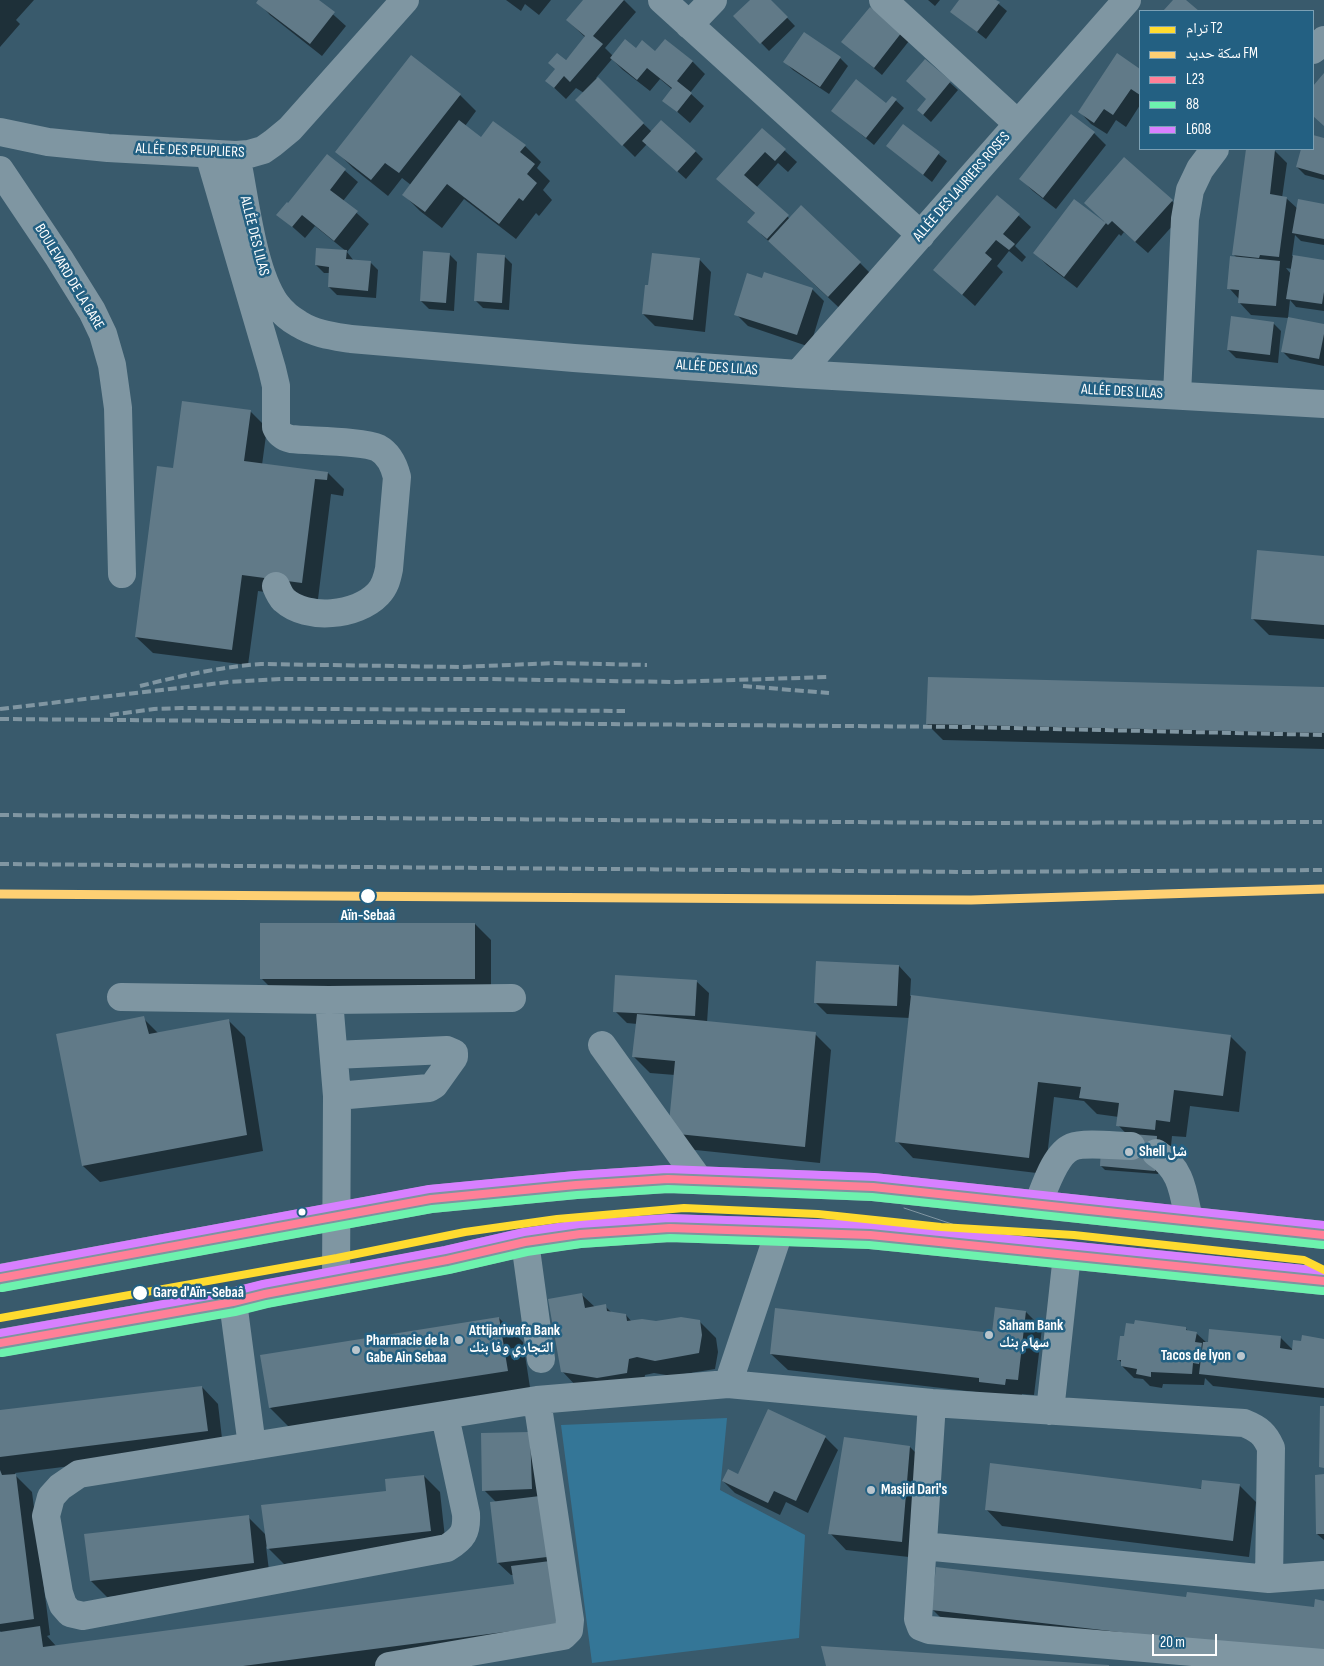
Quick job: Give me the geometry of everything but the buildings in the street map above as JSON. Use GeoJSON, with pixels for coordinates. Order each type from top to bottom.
{"type":"FeatureCollection","features":[{"type":"Feature","properties":{"kind":"main road"},"geometry":{"type":"LineString","coordinates":[[0,1278],[440,1198],[576,1185],[668,1179],[873,1187],[1324,1234]]}},
{"type":"Feature","properties":{"kind":"main road"},"geometry":{"type":"LineString","coordinates":[[0,1343],[233,1302],[269,1293],[447,1260],[525,1242],[580,1234],[670,1228],[870,1235],[1324,1281]]}},
{"type":"Feature","properties":{"kind":"street"},"geometry":{"type":"LineString","coordinates":[[662,0],[921,235]]}},
{"type":"Feature","properties":{"kind":"street"},"geometry":{"type":"LineString","coordinates":[[689,25],[713,0]]}},
{"type":"Feature","properties":{"kind":"street"},"geometry":{"type":"LineString","coordinates":[[883,0],[1017,123]]}},
{"type":"Feature","properties":{"kind":"street","name":"ALLÉE DES LAURIERS ROSES"},"geometry":{"type":"LineString","coordinates":[[798,374],[1126,0]]}},
{"type":"Feature","properties":{"kind":"street","name":"ALLÉE DES PEUPLIERS"},"geometry":{"type":"LineString","coordinates":[[0,132],[58,143],[108,148],[236,155],[263,150],[290,129],[399,2]]}},
{"type":"Feature","properties":{"kind":"street"},"geometry":{"type":"LineString","coordinates":[[1314,49],[1324,40]]}},
{"type":"Feature","properties":{"kind":"street"},"geometry":{"type":"LineString","coordinates":[[1177,396],[1185,219],[1190,190],[1200,169],[1214,150]]}},
{"type":"Feature","properties":{"kind":"street"},"geometry":{"type":"LineString","coordinates":[[209,154],[272,369],[276,386],[276,427],[278,431],[285,438],[291,439],[371,445],[384,452],[390,459],[397,476],[389,569],[387,579],[377,595],[352,609],[341,612],[317,613],[293,606],[282,599],[276,586]]}},
{"type":"Feature","properties":{"kind":"street","name":"ALLÉE DES LILAS"},"geometry":{"type":"LineString","coordinates":[[236,155],[257,258],[268,290],[276,304],[286,315],[300,325],[320,333],[360,340],[798,374],[1324,404]]}},
{"type":"Feature","properties":{"kind":"street","name":"BOULEVARD DE LA GARE"},"geometry":{"type":"LineString","coordinates":[[0,170],[59,258],[92,312],[103,334],[112,366],[118,408],[122,574]]}},
{"type":"Feature","properties":{"kind":"street"},"geometry":{"type":"LineString","coordinates":[[121,997],[329,1000],[512,998]]}},
{"type":"Feature","properties":{"kind":"street"},"geometry":{"type":"LineString","coordinates":[[329,1000],[337,1096],[336,1280]]}},
{"type":"Feature","properties":{"kind":"street"},"geometry":{"type":"LineString","coordinates":[[602,1045],[699,1180]]}},
{"type":"Feature","properties":{"kind":"street"},"geometry":{"type":"LineString","coordinates":[[334,1055],[447,1050],[454,1053],[454,1057],[434,1085],[429,1088],[337,1096]]}},
{"type":"Feature","properties":{"kind":"street"},"geometry":{"type":"LineString","coordinates":[[1038,1204],[1057,1162],[1066,1150],[1081,1145],[1144,1149],[1171,1165],[1178,1175],[1189,1220]]}},
{"type":"Feature","properties":{"kind":"street"},"geometry":{"type":"LineString","coordinates":[[728,1384],[779,1232]]}},
{"type":"Feature","properties":{"kind":"street"},"geometry":{"type":"LineString","coordinates":[[525,1242],[541,1359]]}},
{"type":"Feature","properties":{"kind":"street"},"geometry":{"type":"LineString","coordinates":[[1050,1411],[1067,1255]]}},
{"type":"Feature","properties":{"kind":"street"},"geometry":{"type":"LineString","coordinates":[[233,1302],[252,1446]]}},
{"type":"Feature","properties":{"kind":"street"},"geometry":{"type":"LineString","coordinates":[[445,1416],[466,1514],[466,1526],[460,1540],[447,1548],[83,1616],[70,1613],[63,1605],[58,1593],[46,1516],[51,1497],[60,1487],[79,1474],[537,1400],[728,1384],[932,1403],[1244,1424],[1258,1428],[1266,1436],[1272,1448],[1269,1579]]}},
{"type":"Feature","properties":{"kind":"street"},"geometry":{"type":"LineString","coordinates":[[389,1666],[563,1636],[568,1630],[570,1620],[537,1400]]}},
{"type":"Feature","properties":{"kind":"street"},"geometry":{"type":"LineString","coordinates":[[932,1403],[918,1619],[921,1626],[929,1630],[1324,1663]]}},
{"type":"Feature","properties":{"kind":"street"},"geometry":{"type":"LineString","coordinates":[[923,1546],[1269,1579],[1324,1575]]}},
{"type":"Feature","properties":{"kind":"shaded area"},"geometry":{"type":"Polygon","coordinates":[[[727,1418],[720,1490],[805,1535],[799,1638],[592,1663],[561,1425],[727,1418]]]}},
{"type":"Feature","properties":{"kind":"tram line","name":"T2"},"geometry":{"type":"LineString","coordinates":[[0,1318],[337,1258],[465,1232],[557,1219],[684,1208],[818,1214],[941,1227],[1074,1235],[1304,1260],[1324,1270]]}},
{"type":"Feature","properties":{"kind":"tram line"},"geometry":{"type":"LineString","coordinates":[[904,1208],[964,1228]]}},
{"type":"Feature","properties":{"kind":"railway"},"geometry":{"type":"LineString","coordinates":[[140,686],[200,672],[261,664],[460,667],[556,663],[647,665]]}},
{"type":"Feature","properties":{"kind":"railway"},"geometry":{"type":"LineString","coordinates":[[0,709],[229,682],[281,679],[485,679],[673,682],[828,677]]}},
{"type":"Feature","properties":{"kind":"railway"},"geometry":{"type":"LineString","coordinates":[[743,686],[829,693]]}},
{"type":"Feature","properties":{"kind":"railway"},"geometry":{"type":"LineString","coordinates":[[110,715],[154,709],[182,708],[625,711]]}},
{"type":"Feature","properties":{"kind":"railway"},"geometry":{"type":"LineString","coordinates":[[0,719],[967,727],[1324,735]]}},
{"type":"Feature","properties":{"kind":"railway"},"geometry":{"type":"LineString","coordinates":[[0,815],[967,823],[1324,822]]}},
{"type":"Feature","properties":{"kind":"railway"},"geometry":{"type":"LineString","coordinates":[[0,864],[971,872],[1324,870]]}},
{"type":"Feature","properties":{"kind":"rail line","name":"FM"},"geometry":{"type":"LineString","coordinates":[[0,894],[971,900],[1324,889]]}},
{"type":"Feature","properties":{"kind":"transit line","name":"L608"},"geometry":{"type":"LineString","coordinates":[[0,1268],[429,1189],[575,1175],[667,1169],[874,1177],[1324,1225]]}},
{"type":"Feature","properties":{"kind":"transit line","name":"L23"},"geometry":{"type":"LineString","coordinates":[[0,1278],[431,1199],[576,1185],[668,1179],[873,1187],[1324,1235]]}},
{"type":"Feature","properties":{"kind":"transit line","name":"88"},"geometry":{"type":"LineString","coordinates":[[2,1288],[432,1209],[577,1195],[668,1189],[872,1197],[1323,1245]]}},
{"type":"Feature","properties":{"kind":"transit line","name":"L608"},"geometry":{"type":"LineString","coordinates":[[0,1333],[231,1292],[263,1284],[445,1250],[524,1232],[579,1224],[669,1218],[871,1225],[1324,1271]]}},
{"type":"Feature","properties":{"kind":"transit line","name":"L23"},"geometry":{"type":"LineString","coordinates":[[0,1343],[233,1302],[265,1294],[447,1260],[525,1242],[580,1234],[670,1228],[870,1235],[1324,1281]]}},
{"type":"Feature","properties":{"kind":"transit line","name":"88"},"geometry":{"type":"LineString","coordinates":[[2,1353],[235,1312],[267,1304],[449,1270],[527,1252],[581,1244],[670,1238],[869,1245],[1323,1291]]}},
{"type":"Feature","properties":{"kind":"place","name":"Aïn-Sebaâ"},"geometry":{"type":"Point","coordinates":[368,896]}},
{"type":"Feature","properties":{"kind":"place","name":"Shell شل"},"geometry":{"type":"Point","coordinates":[1129,1152]}},
{"type":"Feature","properties":{"kind":"place","name":"Gare d'Aïn-Sebaâ"},"geometry":{"type":"Point","coordinates":[140,1293]}},
{"type":"Feature","properties":{"kind":"place","name":"Saham Bank سهام بنك"},"geometry":{"type":"Point","coordinates":[989,1335]}},
{"type":"Feature","properties":{"kind":"place","name":"Attijariwafa Bank التجاري وفا بنك"},"geometry":{"type":"Point","coordinates":[459,1340]}},
{"type":"Feature","properties":{"kind":"place","name":"Pharmacie de la Gabe Ain Sebaa"},"geometry":{"type":"Point","coordinates":[356,1350]}},
{"type":"Feature","properties":{"kind":"place","name":"Tacos de lyon"},"geometry":{"type":"Point","coordinates":[1241,1356]}},
{"type":"Feature","properties":{"kind":"place","name":"Masjid Dari's"},"geometry":{"type":"Point","coordinates":[871,1490]}}]}
